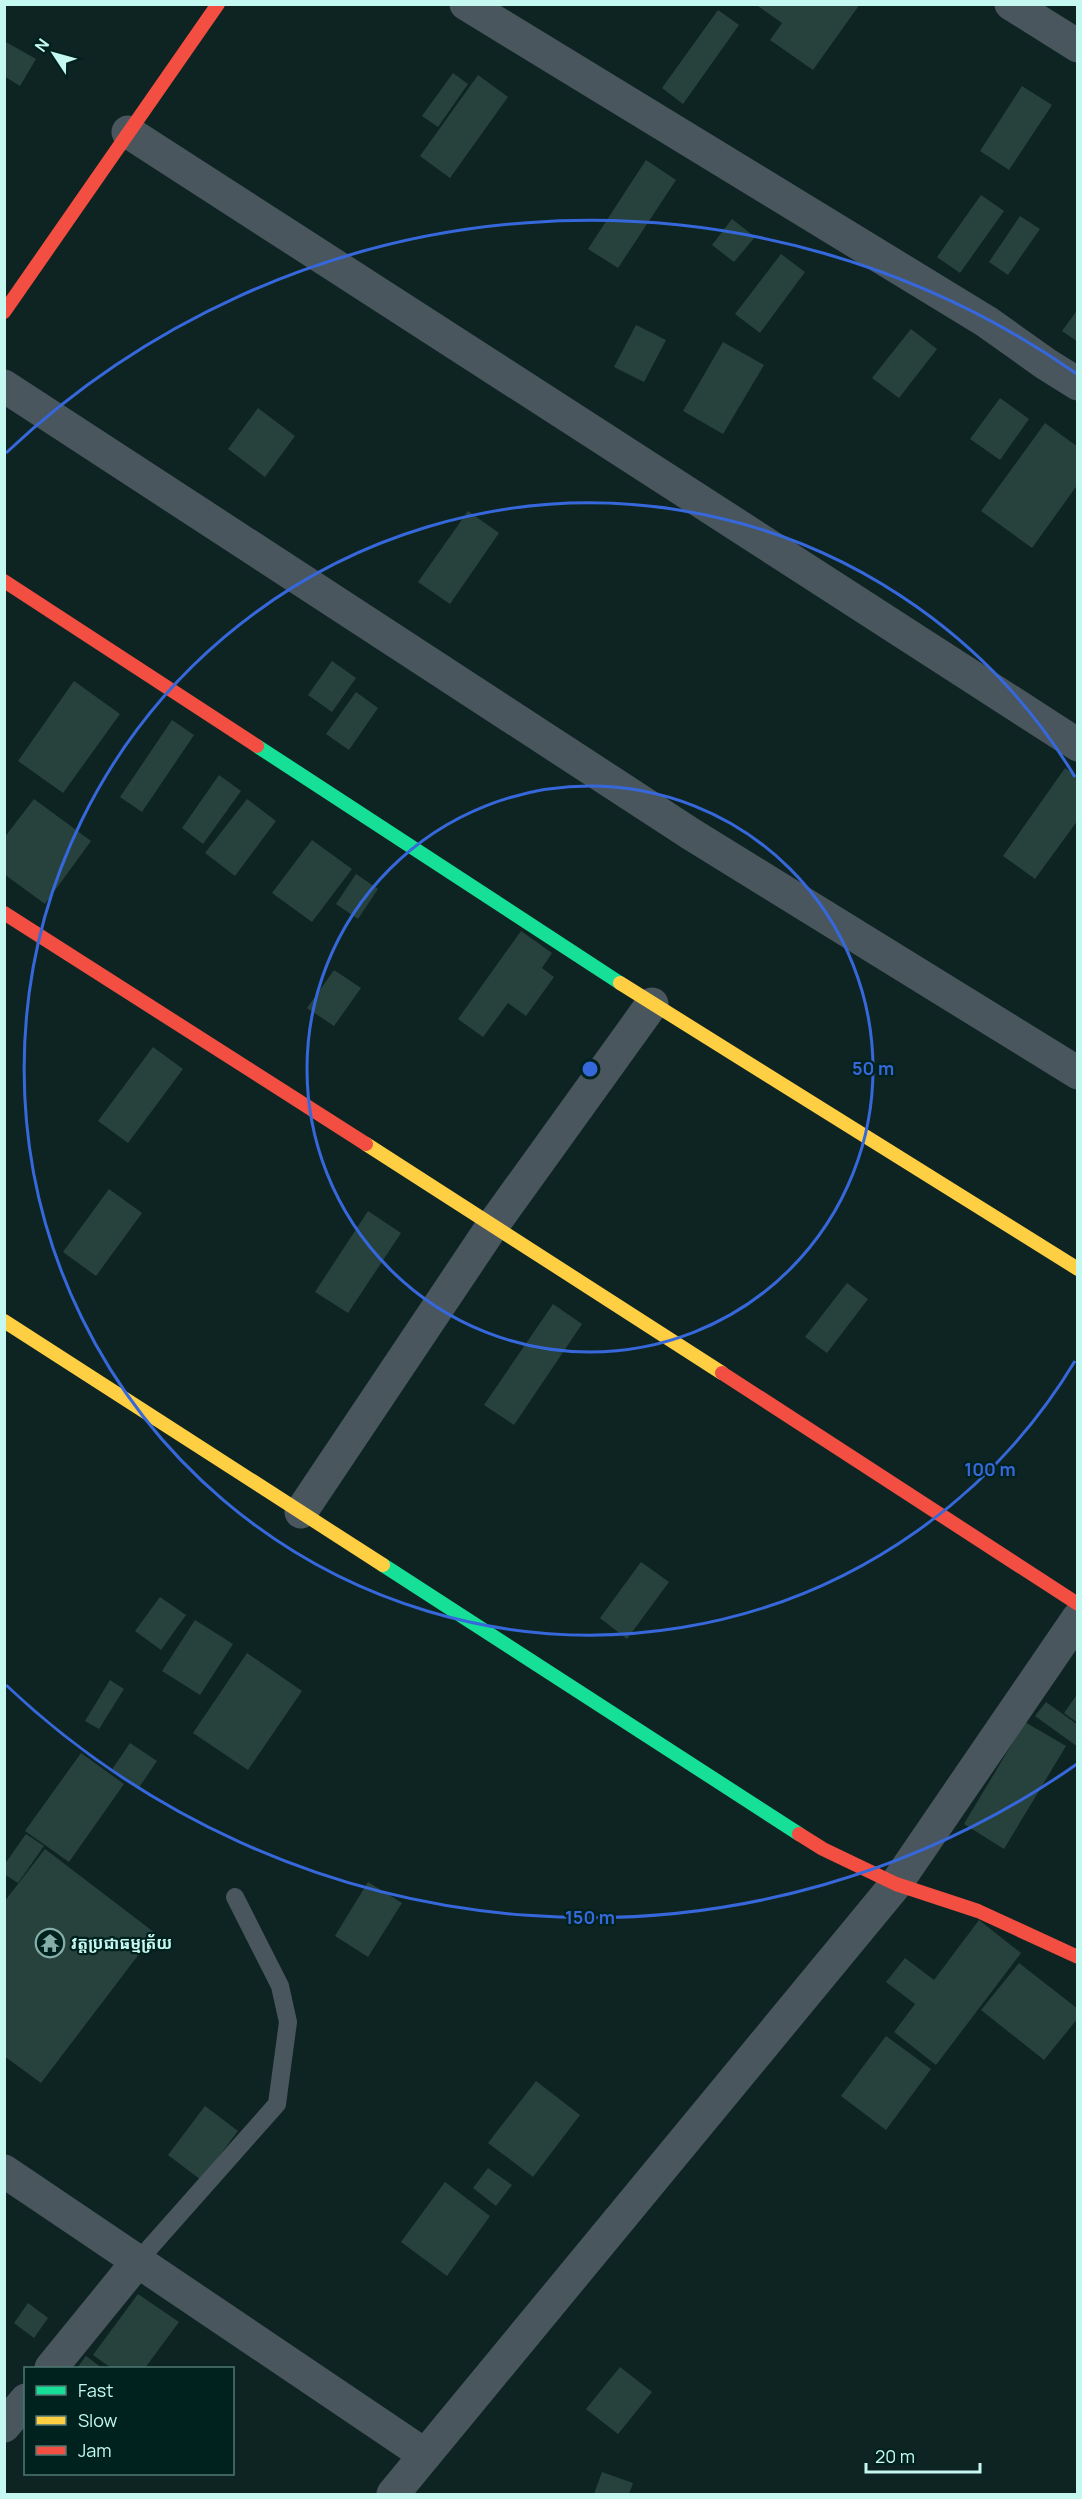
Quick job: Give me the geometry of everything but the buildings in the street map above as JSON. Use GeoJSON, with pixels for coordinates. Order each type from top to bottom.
{"type":"FeatureCollection","features":[{"type":"Feature","properties":{"kind":"street"},"geometry":{"type":"LineString","coordinates":[[4,312],[218,4]]}},
{"type":"Feature","properties":{"kind":"street"},"geometry":{"type":"LineString","coordinates":[[466,4],[987,322],[1077,384]]}},
{"type":"Feature","properties":{"kind":"street"},"geometry":{"type":"LineString","coordinates":[[1011,4],[1077,46]]}},
{"type":"Feature","properties":{"kind":"street"},"geometry":{"type":"LineString","coordinates":[[128,132],[1077,746]]}},
{"type":"Feature","properties":{"kind":"street"},"geometry":{"type":"LineString","coordinates":[[4,386],[691,834],[1077,1072]]}},
{"type":"Feature","properties":{"kind":"street"},"geometry":{"type":"LineString","coordinates":[[4,580],[652,1004],[1077,1269]]}},
{"type":"Feature","properties":{"kind":"street"},"geometry":{"type":"LineString","coordinates":[[4,913],[493,1225],[1077,1604]]}},
{"type":"Feature","properties":{"kind":"street"},"geometry":{"type":"LineString","coordinates":[[301,1512],[493,1225],[652,1004]]}},
{"type":"Feature","properties":{"kind":"street"},"geometry":{"type":"LineString","coordinates":[[4,1321],[823,1849],[896,1884],[978,1911],[1077,1957]]}},
{"type":"Feature","properties":{"kind":"street"},"geometry":{"type":"LineString","coordinates":[[393,2494],[896,1884],[1077,1618]]}},
{"type":"Feature","properties":{"kind":"street"},"geometry":{"type":"LineString","coordinates":[[4,2171],[425,2455]]}},
{"type":"Feature","properties":{"kind":"street"},"geometry":{"type":"LineString","coordinates":[[52,2367],[138,2261]]}},
{"type":"Feature","properties":{"kind":"street"},"geometry":{"type":"LineString","coordinates":[[4,2426],[24,2402]]}},
{"type":"Feature","properties":{"kind":"lane"},"geometry":{"type":"LineString","coordinates":[[138,2261],[277,2104],[288,2022],[280,1986],[235,1897]]}},
{"type":"Feature","properties":{"kind":"traffic: fast"},"geometry":{"type":"LineString","coordinates":[[257,746],[620,983]]}},
{"type":"Feature","properties":{"kind":"traffic: fast"},"geometry":{"type":"LineString","coordinates":[[383,1565],[799,1834]]}},
{"type":"Feature","properties":{"kind":"traffic: slow"},"geometry":{"type":"LineString","coordinates":[[620,983],[1078,1269]]}},
{"type":"Feature","properties":{"kind":"traffic: slow"},"geometry":{"type":"LineString","coordinates":[[366,1144],[722,1373]]}},
{"type":"Feature","properties":{"kind":"traffic: slow"},"geometry":{"type":"LineString","coordinates":[[4,1321],[383,1565]]}},
{"type":"Feature","properties":{"kind":"traffic: jam"},"geometry":{"type":"LineString","coordinates":[[4,312],[218,4]]}},
{"type":"Feature","properties":{"kind":"traffic: jam"},"geometry":{"type":"LineString","coordinates":[[4,581],[257,746]]}},
{"type":"Feature","properties":{"kind":"traffic: jam"},"geometry":{"type":"LineString","coordinates":[[4,913],[366,1144]]}},
{"type":"Feature","properties":{"kind":"traffic: jam"},"geometry":{"type":"LineString","coordinates":[[722,1373],[1078,1604]]}},
{"type":"Feature","properties":{"kind":"traffic: jam"},"geometry":{"type":"LineString","coordinates":[[799,1834],[823,1849],[896,1884],[978,1911],[1078,1957]]}},
{"type":"Feature","properties":{"kind":"place","name":"វត្តប្រជាធម្មត្រ័យ"},"geometry":{"type":"Point","coordinates":[50,1943]}}]}
